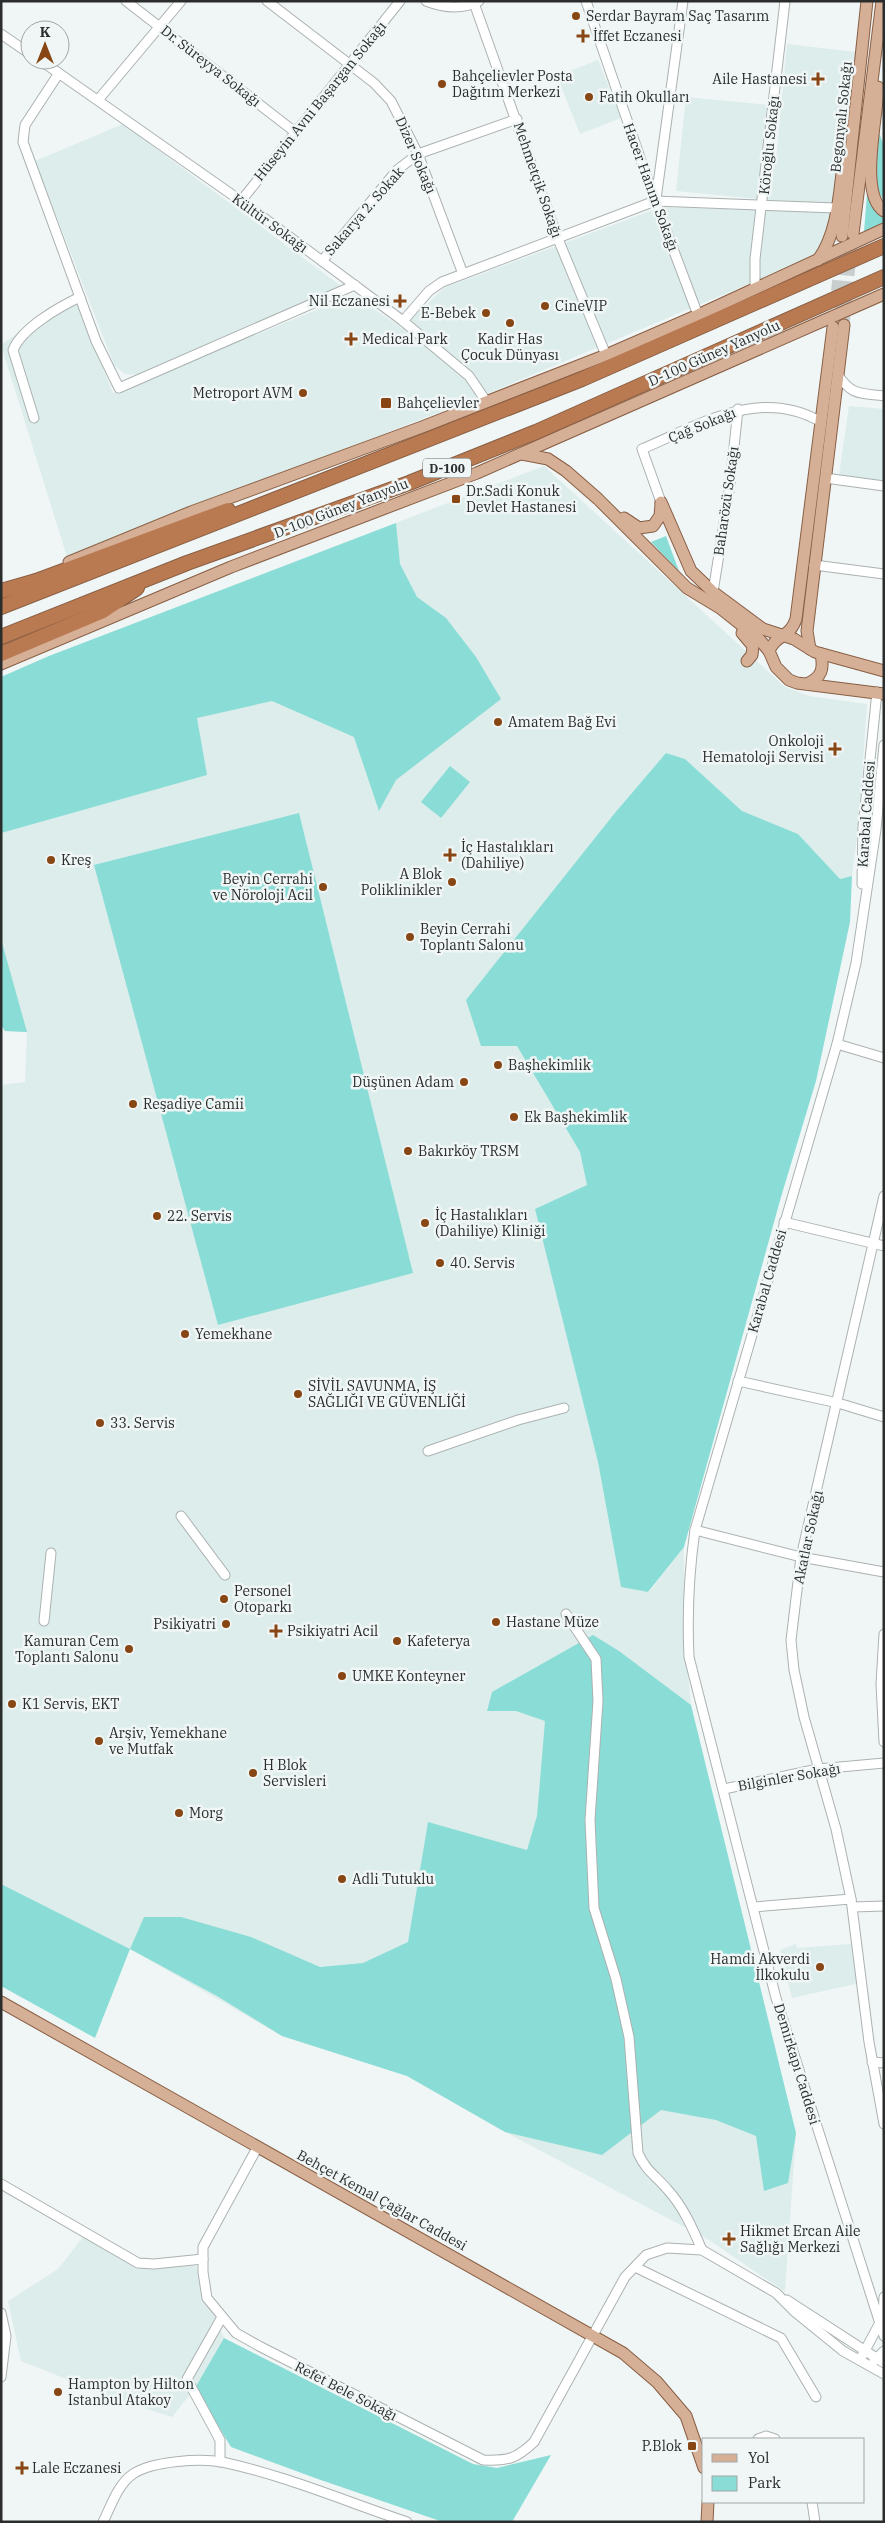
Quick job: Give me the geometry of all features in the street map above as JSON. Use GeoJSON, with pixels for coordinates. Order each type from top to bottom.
{"type":"FeatureCollection","features":[{"type":"Feature","properties":{"kind":"highway","name":"D-100"},"geometry":{"type":"LineString","coordinates":[[1,607],[582,379],[884,246]]}},
{"type":"Feature","properties":{"kind":"highway","name":"D-100"},"geometry":{"type":"LineString","coordinates":[[1,638],[147,580],[409,483],[528,435],[884,277]]}},
{"type":"Feature","properties":{"kind":"highway"},"geometry":{"type":"LineString","coordinates":[[1,591],[36,581],[218,513],[249,505],[263,504]]}},
{"type":"Feature","properties":{"kind":"highway"},"geometry":{"type":"LineString","coordinates":[[1,654],[103,611],[131,594],[147,580]]}},
{"type":"Feature","properties":{"kind":"main road","name":"Begonyalı Sokağı"},"geometry":{"type":"LineString","coordinates":[[868,1],[848,235],[876,55],[882,1]]}},
{"type":"Feature","properties":{"kind":"main road"},"geometry":{"type":"LineString","coordinates":[[878,29],[884,16]]}},
{"type":"Feature","properties":{"kind":"main road"},"geometry":{"type":"LineString","coordinates":[[876,55],[878,104],[871,182],[876,202],[884,211]]}},
{"type":"Feature","properties":{"kind":"main road"},"geometry":{"type":"LineString","coordinates":[[817,261],[827,247],[836,208],[851,112],[860,88]]}},
{"type":"Feature","properties":{"kind":"main road"},"geometry":{"type":"LineString","coordinates":[[1,591],[30,577],[191,512],[606,355],[698,315],[884,229]]}},
{"type":"Feature","properties":{"kind":"main road","name":"D-100 Güney Yanyolu"},"geometry":{"type":"LineString","coordinates":[[1,664],[231,567],[477,473],[884,294]]}},
{"type":"Feature","properties":{"kind":"main road"},"geometry":{"type":"LineString","coordinates":[[862,303],[884,298]]}},
{"type":"Feature","properties":{"kind":"main road"},"geometry":{"type":"LineString","coordinates":[[769,651],[774,640],[789,634],[797,614],[821,422],[838,326],[838,375],[806,631],[822,670],[817,679],[807,684]]}},
{"type":"Feature","properties":{"kind":"main road"},"geometry":{"type":"LineString","coordinates":[[520,454],[548,459],[566,471],[598,499],[687,588],[720,608],[759,639],[769,651],[776,667],[789,680],[880,693]]}},
{"type":"Feature","properties":{"kind":"main road"},"geometry":{"type":"LineString","coordinates":[[598,499],[632,524],[643,528],[657,522],[660,516],[661,502]]}},
{"type":"Feature","properties":{"kind":"main road"},"geometry":{"type":"LineString","coordinates":[[661,502],[691,571],[713,592],[763,629],[794,639],[816,652],[884,672]]}},
{"type":"Feature","properties":{"kind":"main road"},"geometry":{"type":"LineString","coordinates":[[720,608],[726,619],[747,636],[753,646],[752,656],[747,661]]}},
{"type":"Feature","properties":{"kind":"main road","name":"Behçet Kemal Çağlar Caddesi"},"geometry":{"type":"LineString","coordinates":[[1,2002],[256,2148],[623,2353],[657,2382],[686,2416],[702,2460]]}},
{"type":"Feature","properties":{"kind":"main road"},"geometry":{"type":"LineString","coordinates":[[707,2522],[708,2503]]}},
{"type":"Feature","properties":{"kind":"street","name":"Dr. Süreyya Sokağı"},"geometry":{"type":"LineString","coordinates":[[126,1],[295,132]]}},
{"type":"Feature","properties":{"kind":"street"},"geometry":{"type":"LineString","coordinates":[[98,100],[181,1]]}},
{"type":"Feature","properties":{"kind":"street","name":"Dizer Sokağı"},"geometry":{"type":"LineString","coordinates":[[267,1],[374,83],[391,101],[418,154],[463,274]]}},
{"type":"Feature","properties":{"kind":"street","name":"Hüseyin Avni Başargan Sokağı"},"geometry":{"type":"LineString","coordinates":[[241,201],[400,1]]}},
{"type":"Feature","properties":{"kind":"street"},"geometry":{"type":"LineString","coordinates":[[426,1],[440,6],[457,7],[476,2]]}},
{"type":"Feature","properties":{"kind":"street","name":"Hacer Hanım Sokağı"},"geometry":{"type":"LineString","coordinates":[[586,1],[655,202],[698,315]]}},
{"type":"Feature","properties":{"kind":"street"},"geometry":{"type":"LineString","coordinates":[[655,202],[684,1]]}},
{"type":"Feature","properties":{"kind":"street","name":"Köroğlu Sokağı"},"geometry":{"type":"LineString","coordinates":[[755,289],[755,259],[785,1]]}},
{"type":"Feature","properties":{"kind":"street","name":"Mehmetçik Sokağı"},"geometry":{"type":"LineString","coordinates":[[476,2],[558,239],[606,355]]}},
{"type":"Feature","properties":{"kind":"street"},"geometry":{"type":"LineString","coordinates":[[1,34],[20,47]]}},
{"type":"Feature","properties":{"kind":"street","name":"Kültür Sokağı"},"geometry":{"type":"LineString","coordinates":[[55,70],[241,201],[403,321],[469,376],[486,401]]}},
{"type":"Feature","properties":{"kind":"street"},"geometry":{"type":"LineString","coordinates":[[59,73],[25,126],[23,142],[96,341],[119,388],[354,285]]}},
{"type":"Feature","properties":{"kind":"street","name":"Sakarya 2. Sokak"},"geometry":{"type":"LineString","coordinates":[[322,260],[397,170],[418,154],[517,119]]}},
{"type":"Feature","properties":{"kind":"street"},"geometry":{"type":"LineString","coordinates":[[403,321],[429,291],[442,282],[655,202],[836,208]]}},
{"type":"Feature","properties":{"kind":"street"},"geometry":{"type":"LineString","coordinates":[[34,418],[13,350],[16,341],[51,314],[80,297]]}},
{"type":"Feature","properties":{"kind":"street"},"geometry":{"type":"LineString","coordinates":[[838,375],[846,388],[853,392],[884,396]]}},
{"type":"Feature","properties":{"kind":"street","name":"Çağ Sokağı"},"geometry":{"type":"LineString","coordinates":[[661,502],[642,449],[738,409],[784,408],[800,411],[821,422]]}},
{"type":"Feature","properties":{"kind":"street","name":"Baharözü Sokağı"},"geometry":{"type":"LineString","coordinates":[[713,592],[730,485],[738,409]]}},
{"type":"Feature","properties":{"kind":"street"},"geometry":{"type":"LineString","coordinates":[[825,478],[884,486]]}},
{"type":"Feature","properties":{"kind":"street"},"geometry":{"type":"LineString","coordinates":[[814,564],[884,574]]}},
{"type":"Feature","properties":{"kind":"street","name":"Karabal Caddesi"},"geometry":{"type":"LineString","coordinates":[[863,906],[863,827],[880,693]]}},
{"type":"Feature","properties":{"kind":"street","name":"Karabal Caddesi"},"geometry":{"type":"LineString","coordinates":[[688,1657],[689,1587],[694,1530],[837,1044],[856,964],[863,906],[880,817],[884,745]]}},
{"type":"Feature","properties":{"kind":"street"},"geometry":{"type":"LineString","coordinates":[[837,1044],[884,1058]]}},
{"type":"Feature","properties":{"kind":"street","name":"Akatlar Sokağı"},"geometry":{"type":"LineString","coordinates":[[884,1196],[838,1403],[801,1557],[791,1640],[794,1670],[818,1769],[836,1829],[852,1903],[872,2062],[884,2124]]}},
{"type":"Feature","properties":{"kind":"street"},"geometry":{"type":"LineString","coordinates":[[784,1222],[884,1246]]}},
{"type":"Feature","properties":{"kind":"street"},"geometry":{"type":"LineString","coordinates":[[738,1381],[838,1403],[884,1417]]}},
{"type":"Feature","properties":{"kind":"street"},"geometry":{"type":"LineString","coordinates":[[428,1451],[518,1420],[564,1408]]}},
{"type":"Feature","properties":{"kind":"street"},"geometry":{"type":"LineString","coordinates":[[181,1516],[225,1575]]}},
{"type":"Feature","properties":{"kind":"street"},"geometry":{"type":"LineString","coordinates":[[694,1530],[801,1557],[884,1572]]}},
{"type":"Feature","properties":{"kind":"street"},"geometry":{"type":"LineString","coordinates":[[44,1621],[52,1553]]}},
{"type":"Feature","properties":{"kind":"street"},"geometry":{"type":"LineString","coordinates":[[566,1614],[596,1659],[598,1702],[590,1820],[594,1908],[616,1979],[629,2037],[638,2153],[645,2168],[674,2197],[694,2231],[702,2250],[798,2306],[881,2361]]}},
{"type":"Feature","properties":{"kind":"street"},"geometry":{"type":"LineString","coordinates":[[884,1634],[881,1684],[884,1742]]}},
{"type":"Feature","properties":{"kind":"street","name":"Demirkapı Caddesi"},"geometry":{"type":"LineString","coordinates":[[688,1657],[724,1789],[776,1998],[884,2336]]}},
{"type":"Feature","properties":{"kind":"street","name":"Bilginler Sokağı"},"geometry":{"type":"LineString","coordinates":[[724,1789],[818,1769],[884,1763]]}},
{"type":"Feature","properties":{"kind":"street"},"geometry":{"type":"LineString","coordinates":[[754,1907],[852,1903],[884,1906]]}},
{"type":"Feature","properties":{"kind":"street"},"geometry":{"type":"LineString","coordinates":[[872,2062],[884,2063]]}},
{"type":"Feature","properties":{"kind":"street","name":"Refet Bele Sokağı"},"geometry":{"type":"LineString","coordinates":[[256,2148],[203,2247],[207,2298],[236,2333],[484,2460],[504,2461],[520,2455],[534,2442],[625,2278],[646,2255],[667,2248],[702,2250]]}},
{"type":"Feature","properties":{"kind":"street"},"geometry":{"type":"LineString","coordinates":[[1,2184],[138,2263],[154,2264],[203,2259]]}},
{"type":"Feature","properties":{"kind":"street"},"geometry":{"type":"LineString","coordinates":[[635,2267],[781,2338],[816,2397]]}},
{"type":"Feature","properties":{"kind":"street"},"geometry":{"type":"LineString","coordinates":[[776,2294],[843,2350],[884,2374]]}},
{"type":"Feature","properties":{"kind":"street"},"geometry":{"type":"LineString","coordinates":[[862,2362],[875,2334],[878,2322],[883,2317],[884,2297]]}},
{"type":"Feature","properties":{"kind":"street"},"geometry":{"type":"LineString","coordinates":[[1,2313],[6,2336],[5,2361],[1,2377]]}},
{"type":"Feature","properties":{"kind":"street"},"geometry":{"type":"LineString","coordinates":[[220,2462],[220,2440],[187,2379],[222,2317]]}},
{"type":"Feature","properties":{"kind":"street"},"geometry":{"type":"LineString","coordinates":[[881,2361],[884,2351]]}},
{"type":"Feature","properties":{"kind":"street"},"geometry":{"type":"LineString","coordinates":[[862,2362],[881,2361]]}},
{"type":"Feature","properties":{"kind":"street"},"geometry":{"type":"LineString","coordinates":[[103,2522],[119,2490],[133,2474],[153,2466],[184,2461],[220,2462],[254,2470],[406,2522]]}},
{"type":"Feature","properties":{"kind":"street"},"geometry":{"type":"LineString","coordinates":[[812,2503],[814,2522]]}},
{"type":"Feature","properties":{"kind":"shaded area"},"geometry":{"type":"Polygon","coordinates":[[[787,44],[856,52],[841,164],[828,238],[815,256],[494,391],[67,557],[1,345],[73,294],[113,393],[353,295],[402,328],[444,288],[661,207],[757,210],[760,181],[757,199],[676,191],[686,97],[769,105],[763,159],[776,160],[787,44]]]}},
{"type":"Feature","properties":{"kind":"shaded area","name":"Fatih Okulları"},"geometry":{"type":"Polygon","coordinates":[[[598,60],[621,118],[580,134],[557,76],[598,60]]]}},
{"type":"Feature","properties":{"kind":"shaded area"},"geometry":{"type":"Polygon","coordinates":[[[123,124],[341,286],[137,375],[125,374],[114,365],[35,161],[123,124]]]}},
{"type":"Feature","properties":{"kind":"shaded area"},"geometry":{"type":"Polygon","coordinates":[[[849,406],[884,409],[884,481],[839,475],[849,406]]]}},
{"type":"Feature","properties":{"kind":"shaded area"},"geometry":{"type":"Polygon","coordinates":[[[544,466],[785,687],[809,696],[867,704],[859,822],[852,876],[840,879],[798,834],[742,811],[685,759],[666,753],[614,814],[466,1001],[517,1046],[580,1152],[588,1185],[598,1462],[621,1587],[649,1592],[684,1547],[684,1631],[691,1705],[796,2133],[785,2292],[709,2240],[505,2132],[407,2076],[282,2036],[130,1949],[1,1884],[1,1085],[25,1082],[27,1032],[5,1031],[1,1025],[1,677],[49,656],[544,466]]]}},
{"type":"Feature","properties":{"kind":"shaded area","name":"Hamdi Akverdi İlkokulu"},"geometry":{"type":"Polygon","coordinates":[[[796,1944],[797,1948],[851,1944],[860,1983],[792,1998],[780,1950],[796,1944]]]}},
{"type":"Feature","properties":{"kind":"shaded area"},"geometry":{"type":"Polygon","coordinates":[[[83,2237],[135,2267],[196,2266],[201,2286],[224,2338],[195,2388],[172,2417],[116,2399],[21,2361],[8,2301],[58,2269],[83,2237]]]}},
{"type":"Feature","properties":{"kind":"green space"},"geometry":{"type":"Polygon","coordinates":[[[878,130],[884,146],[884,199],[879,192],[874,176],[878,130]]]}},
{"type":"Feature","properties":{"kind":"green space"},"geometry":{"type":"Polygon","coordinates":[[[867,194],[872,205],[884,217],[884,222],[864,232],[867,194]]]}},
{"type":"Feature","properties":{"kind":"green space"},"geometry":{"type":"Polygon","coordinates":[[[396,523],[400,564],[417,597],[446,618],[476,657],[501,699],[396,780],[379,811],[354,737],[272,701],[197,718],[207,775],[1,833],[1,677],[49,656],[396,523]]]}},
{"type":"Feature","properties":{"kind":"green space"},"geometry":{"type":"Polygon","coordinates":[[[666,536],[679,571],[651,542],[666,536]]]}},
{"type":"Feature","properties":{"kind":"green space"},"geometry":{"type":"Polygon","coordinates":[[[666,753],[685,759],[742,811],[798,834],[840,879],[852,876],[850,922],[816,1081],[781,1197],[684,1547],[648,1592],[621,1587],[598,1462],[535,1209],[587,1185],[580,1152],[517,1046],[481,1046],[466,1000],[614,814],[666,753]]]}},
{"type":"Feature","properties":{"kind":"green space"},"geometry":{"type":"Polygon","coordinates":[[[450,766],[470,782],[441,818],[421,802],[450,766]]]}},
{"type":"Feature","properties":{"kind":"green space"},"geometry":{"type":"Polygon","coordinates":[[[299,813],[413,1273],[218,1325],[94,865],[299,813]]]}},
{"type":"Feature","properties":{"kind":"green space"},"geometry":{"type":"Polygon","coordinates":[[[1,939],[27,1032],[5,1031],[1,1025],[1,939]]]}},
{"type":"Feature","properties":{"kind":"green space"},"geometry":{"type":"Polygon","coordinates":[[[593,1635],[619,1651],[691,1705],[796,2133],[788,2183],[764,2191],[756,2136],[716,2120],[661,2110],[602,2155],[505,2132],[407,2076],[282,2036],[217,1996],[130,1949],[144,1917],[181,1917],[251,1937],[320,1967],[363,1963],[408,1942],[428,1822],[527,1850],[537,1816],[545,1721],[516,1711],[487,1711],[492,1692],[593,1635]]]}},
{"type":"Feature","properties":{"kind":"green space"},"geometry":{"type":"Polygon","coordinates":[[[1,1884],[130,1949],[95,2038],[1,1986],[1,1884]]]}},
{"type":"Feature","properties":{"kind":"green space"},"geometry":{"type":"Polygon","coordinates":[[[224,2338],[473,2464],[497,2468],[551,2455],[512,2522],[443,2522],[315,2478],[231,2447],[195,2388],[224,2338]]]}},
{"type":"Feature","properties":{"kind":"tunnel"},"geometry":{"type":"LineString","coordinates":[[844,325],[853,235]]}},
{"type":"Feature","properties":{"kind":"tunnel"},"geometry":{"type":"LineString","coordinates":[[833,324],[842,240]]}},
{"type":"Feature","properties":{"kind":"place","name":"Serdar Bayram Saç Tasarım"},"geometry":{"type":"Point","coordinates":[576,16]}},
{"type":"Feature","properties":{"kind":"place","name":"İffet Eczanesi"},"geometry":{"type":"Point","coordinates":[583,36]}},
{"type":"Feature","properties":{"kind":"place","name":"Aile Hastanesi"},"geometry":{"type":"Point","coordinates":[818,79]}},
{"type":"Feature","properties":{"kind":"place","name":"Bahçelievler Posta Dağıtım Merkezi"},"geometry":{"type":"Point","coordinates":[442,84]}},
{"type":"Feature","properties":{"kind":"place","name":"Fatih Okulları"},"geometry":{"type":"Point","coordinates":[589,97]}},
{"type":"Feature","properties":{"kind":"place","name":"Nil Eczanesi"},"geometry":{"type":"Point","coordinates":[400,301]}},
{"type":"Feature","properties":{"kind":"place","name":"CineVIP"},"geometry":{"type":"Point","coordinates":[545,306]}},
{"type":"Feature","properties":{"kind":"place","name":"E-Bebek"},"geometry":{"type":"Point","coordinates":[486,313]}},
{"type":"Feature","properties":{"kind":"place","name":"Kadir Has Çocuk Dünyası"},"geometry":{"type":"Point","coordinates":[510,323]}},
{"type":"Feature","properties":{"kind":"place","name":"Medical Park"},"geometry":{"type":"Point","coordinates":[351,339]}},
{"type":"Feature","properties":{"kind":"place","name":"Metroport AVM"},"geometry":{"type":"Point","coordinates":[303,393]}},
{"type":"Feature","properties":{"kind":"place","name":"Bahçelievler"},"geometry":{"type":"Point","coordinates":[386,403]}},
{"type":"Feature","properties":{"kind":"place","name":"Dr.Sadi Konuk Devlet Hastanesi"},"geometry":{"type":"Point","coordinates":[456,499]}},
{"type":"Feature","properties":{"kind":"place","name":"Amatem Bağ Evi"},"geometry":{"type":"Point","coordinates":[498,722]}},
{"type":"Feature","properties":{"kind":"place","name":"Onkoloji Hematoloji Servisi"},"geometry":{"type":"Point","coordinates":[835,749]}},
{"type":"Feature","properties":{"kind":"place","name":"İç Hastalıkları (Dahiliye)"},"geometry":{"type":"Point","coordinates":[450,855]}},
{"type":"Feature","properties":{"kind":"place","name":"Kreş"},"geometry":{"type":"Point","coordinates":[51,860]}},
{"type":"Feature","properties":{"kind":"place","name":"A Blok Poliklinikler"},"geometry":{"type":"Point","coordinates":[452,882]}},
{"type":"Feature","properties":{"kind":"place","name":"Beyin Cerrahi ve Nöroloji Acil"},"geometry":{"type":"Point","coordinates":[323,887]}},
{"type":"Feature","properties":{"kind":"place","name":"Beyin Cerrahi Toplantı Salonu"},"geometry":{"type":"Point","coordinates":[410,937]}},
{"type":"Feature","properties":{"kind":"place","name":"Başhekimlik"},"geometry":{"type":"Point","coordinates":[498,1065]}},
{"type":"Feature","properties":{"kind":"place","name":"Düşünen Adam"},"geometry":{"type":"Point","coordinates":[464,1082]}},
{"type":"Feature","properties":{"kind":"place","name":"Reşadiye Camii"},"geometry":{"type":"Point","coordinates":[133,1104]}},
{"type":"Feature","properties":{"kind":"place","name":"Ek Başhekimlik"},"geometry":{"type":"Point","coordinates":[514,1117]}},
{"type":"Feature","properties":{"kind":"place","name":"Bakırköy TRSM"},"geometry":{"type":"Point","coordinates":[408,1151]}},
{"type":"Feature","properties":{"kind":"place","name":"22. Servis"},"geometry":{"type":"Point","coordinates":[157,1216]}},
{"type":"Feature","properties":{"kind":"place","name":"İç Hastalıkları (Dahiliye) Kliniği"},"geometry":{"type":"Point","coordinates":[425,1223]}},
{"type":"Feature","properties":{"kind":"place","name":"40. Servis"},"geometry":{"type":"Point","coordinates":[440,1263]}},
{"type":"Feature","properties":{"kind":"place","name":"Yemekhane"},"geometry":{"type":"Point","coordinates":[185,1334]}},
{"type":"Feature","properties":{"kind":"place","name":"SİVİL SAVUNMA, İŞ SAĞLIĞI VE GÜVENLİĞİ"},"geometry":{"type":"Point","coordinates":[298,1394]}},
{"type":"Feature","properties":{"kind":"place","name":"33. Servis"},"geometry":{"type":"Point","coordinates":[100,1423]}},
{"type":"Feature","properties":{"kind":"place","name":"Personel Otoparkı"},"geometry":{"type":"Point","coordinates":[224,1599]}},
{"type":"Feature","properties":{"kind":"place","name":"Hastane Müze"},"geometry":{"type":"Point","coordinates":[496,1622]}},
{"type":"Feature","properties":{"kind":"place","name":"Psikiyatri"},"geometry":{"type":"Point","coordinates":[226,1624]}},
{"type":"Feature","properties":{"kind":"place","name":"Psikiyatri Acil"},"geometry":{"type":"Point","coordinates":[276,1631]}},
{"type":"Feature","properties":{"kind":"place","name":"Kafeterya"},"geometry":{"type":"Point","coordinates":[397,1641]}},
{"type":"Feature","properties":{"kind":"place","name":"Kamuran Cem Toplantı Salonu"},"geometry":{"type":"Point","coordinates":[129,1649]}},
{"type":"Feature","properties":{"kind":"place","name":"UMKE Konteyner"},"geometry":{"type":"Point","coordinates":[342,1676]}},
{"type":"Feature","properties":{"kind":"place","name":"K1 Servis, EKT"},"geometry":{"type":"Point","coordinates":[12,1704]}},
{"type":"Feature","properties":{"kind":"place","name":"Arşiv, Yemekhane ve Mutfak"},"geometry":{"type":"Point","coordinates":[99,1741]}},
{"type":"Feature","properties":{"kind":"place","name":"H Blok Servisleri"},"geometry":{"type":"Point","coordinates":[253,1773]}},
{"type":"Feature","properties":{"kind":"place","name":"Morg"},"geometry":{"type":"Point","coordinates":[179,1813]}},
{"type":"Feature","properties":{"kind":"place","name":"Adli Tutuklu"},"geometry":{"type":"Point","coordinates":[342,1879]}},
{"type":"Feature","properties":{"kind":"place","name":"Hamdi Akverdi İlkokulu"},"geometry":{"type":"Point","coordinates":[820,1967]}},
{"type":"Feature","properties":{"kind":"place","name":"Hikmet Ercan Aile Sağlığı Merkezi"},"geometry":{"type":"Point","coordinates":[729,2239]}},
{"type":"Feature","properties":{"kind":"place","name":"Hampton by Hilton Istanbul Atakoy"},"geometry":{"type":"Point","coordinates":[58,2392]}},
{"type":"Feature","properties":{"kind":"place","name":"P.Blok"},"geometry":{"type":"Point","coordinates":[692,2446]}},
{"type":"Feature","properties":{"kind":"place","name":"Lale Eczanesi"},"geometry":{"type":"Point","coordinates":[22,2468]}}]}
